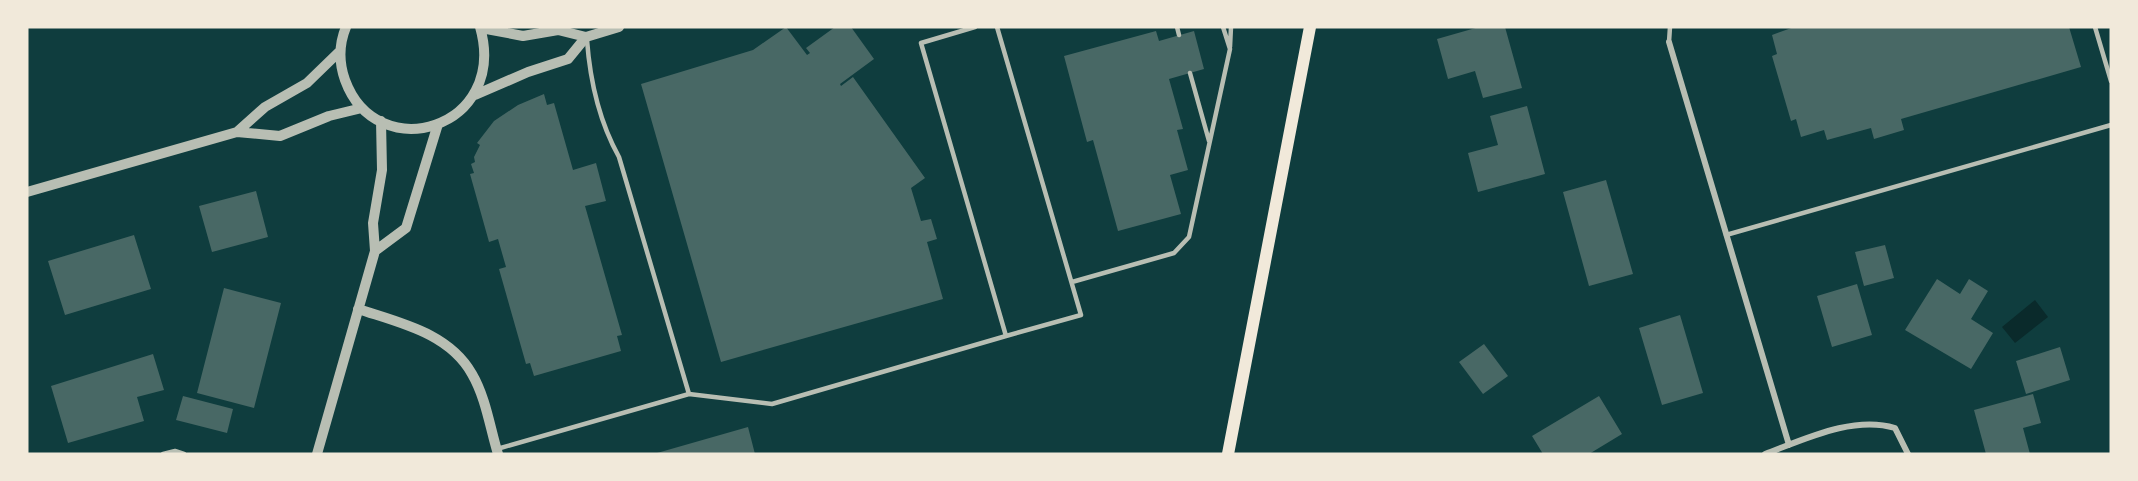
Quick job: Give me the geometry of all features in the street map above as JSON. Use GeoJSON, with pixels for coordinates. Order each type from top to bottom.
{"type":"FeatureCollection","features":[{"type":"Feature","properties":{"kind":"main road"},"geometry":{"type":"LineString","coordinates":[[1228,454],[1311,27]]}},
{"type":"Feature","properties":{"kind":"street"},"geometry":{"type":"LineString","coordinates":[[346,27],[340,51],[342,72],[349,92],[362,108],[381,121],[409,128],[438,124],[452,117],[475,95],[528,72],[568,59],[586,38],[617,27]]}},
{"type":"Feature","properties":{"kind":"street"},"geometry":{"type":"LineString","coordinates":[[475,95],[484,74],[486,50],[480,27],[523,36],[558,30],[586,38]]}},
{"type":"Feature","properties":{"kind":"street"},"geometry":{"type":"LineString","coordinates":[[1669,42],[1789,445]]}},
{"type":"Feature","properties":{"kind":"street"},"geometry":{"type":"LineString","coordinates":[[237,132],[265,107],[307,83],[340,51]]}},
{"type":"Feature","properties":{"kind":"street"},"geometry":{"type":"LineString","coordinates":[[27,192],[237,132],[280,136],[328,116],[362,108]]}},
{"type":"Feature","properties":{"kind":"street"},"geometry":{"type":"LineString","coordinates":[[317,454],[375,251],[373,223],[382,170],[381,121]]}},
{"type":"Feature","properties":{"kind":"street"},"geometry":{"type":"LineString","coordinates":[[375,251],[406,228],[438,124]]}},
{"type":"Feature","properties":{"kind":"street"},"geometry":{"type":"LineString","coordinates":[[358,309],[431,335],[450,348],[472,374],[482,395],[497,451]]}},
{"type":"Feature","properties":{"kind":"street"},"geometry":{"type":"LineString","coordinates":[[1765,454],[1850,427],[1885,425],[1895,429],[1908,454]]}},
{"type":"Feature","properties":{"kind":"lane"},"geometry":{"type":"LineString","coordinates":[[975,27],[921,43],[1006,336]]}},
{"type":"Feature","properties":{"kind":"lane"},"geometry":{"type":"LineString","coordinates":[[497,451],[689,394],[772,404],[1082,315],[997,27]]}},
{"type":"Feature","properties":{"kind":"lane"},"geometry":{"type":"LineString","coordinates":[[1177,27],[1179,35]]}},
{"type":"Feature","properties":{"kind":"lane"},"geometry":{"type":"LineString","coordinates":[[1223,27],[1230,49]]}},
{"type":"Feature","properties":{"kind":"lane"},"geometry":{"type":"LineString","coordinates":[[1072,282],[1174,253],[1189,237],[1230,49],[1232,27]]}},
{"type":"Feature","properties":{"kind":"lane"},"geometry":{"type":"LineString","coordinates":[[1669,42],[1670,27]]}},
{"type":"Feature","properties":{"kind":"lane"},"geometry":{"type":"LineString","coordinates":[[2095,27],[2111,81]]}},
{"type":"Feature","properties":{"kind":"lane"},"geometry":{"type":"LineString","coordinates":[[586,38],[590,74],[607,135],[620,157],[689,394]]}},
{"type":"Feature","properties":{"kind":"lane"},"geometry":{"type":"LineString","coordinates":[[1190,73],[1209,144]]}},
{"type":"Feature","properties":{"kind":"lane"},"geometry":{"type":"LineString","coordinates":[[1726,235],[2111,125]]}},
{"type":"Feature","properties":{"kind":"lane"},"geometry":{"type":"LineString","coordinates":[[163,454],[175,451],[184,454]]}},
{"type":"Feature","properties":{"kind":"water"},"geometry":{"type":"Polygon","coordinates":[[[2035,300],[2048,317],[2015,343],[2002,327],[2035,300]]]}},
{"type":"Feature","properties":{"kind":"building"},"geometry":{"type":"Polygon","coordinates":[[[786,27],[807,55],[810,53],[806,48],[835,27],[851,27],[874,59],[840,84],[841,86],[853,77],[925,178],[911,188],[921,221],[931,219],[937,239],[927,242],[943,299],[721,362],[641,84],[753,50],[786,27]]]}},
{"type":"Feature","properties":{"kind":"building"},"geometry":{"type":"Polygon","coordinates":[[[1479,27],[1505,27],[1522,88],[1483,98],[1475,71],[1448,79],[1437,39],[1479,27]]]}},
{"type":"Feature","properties":{"kind":"building"},"geometry":{"type":"Polygon","coordinates":[[[1794,27],[2069,27],[2081,67],[1901,119],[1904,130],[1874,139],[1871,128],[1827,140],[1824,130],[1801,137],[1796,119],[1791,121],[1772,56],[1777,54],[1772,35],[1794,27]]]}},
{"type":"Feature","properties":{"kind":"building"},"geometry":{"type":"Polygon","coordinates":[[[1156,31],[1159,41],[1194,31],[1204,69],[1169,79],[1183,129],[1177,130],[1188,170],[1170,175],[1181,214],[1118,231],[1093,140],[1087,142],[1064,56],[1156,31]]]}},
{"type":"Feature","properties":{"kind":"building"},"geometry":{"type":"Polygon","coordinates":[[[544,94],[547,105],[554,103],[573,170],[596,163],[606,201],[585,206],[622,335],[617,336],[621,351],[534,376],[530,363],[526,364],[499,269],[506,267],[498,239],[489,242],[470,174],[474,173],[471,164],[475,162],[474,157],[480,145],[477,143],[494,121],[518,105],[544,94]]]}},
{"type":"Feature","properties":{"kind":"building"},"geometry":{"type":"Polygon","coordinates":[[[1527,106],[1545,174],[1478,192],[1468,153],[1498,145],[1490,116],[1527,106]]]}},
{"type":"Feature","properties":{"kind":"building"},"geometry":{"type":"Polygon","coordinates":[[[1606,180],[1633,274],[1589,286],[1563,192],[1606,180]]]}},
{"type":"Feature","properties":{"kind":"building"},"geometry":{"type":"Polygon","coordinates":[[[256,191],[268,237],[212,252],[199,206],[256,191]]]}},
{"type":"Feature","properties":{"kind":"building"},"geometry":{"type":"Polygon","coordinates":[[[134,235],[151,289],[65,315],[48,261],[134,235]]]}},
{"type":"Feature","properties":{"kind":"building"},"geometry":{"type":"Polygon","coordinates":[[[1885,245],[1894,278],[1864,286],[1855,252],[1885,245]]]}},
{"type":"Feature","properties":{"kind":"building"},"geometry":{"type":"Polygon","coordinates":[[[1937,279],[1960,294],[1969,279],[1988,291],[1971,319],[1993,333],[1971,369],[1905,330],[1937,279]]]}},
{"type":"Feature","properties":{"kind":"building"},"geometry":{"type":"Polygon","coordinates":[[[1857,284],[1872,335],[1832,347],[1817,296],[1857,284]]]}},
{"type":"Feature","properties":{"kind":"building"},"geometry":{"type":"Polygon","coordinates":[[[224,288],[281,303],[254,408],[197,393],[224,288]]]}},
{"type":"Feature","properties":{"kind":"building"},"geometry":{"type":"Polygon","coordinates":[[[1680,315],[1703,393],[1662,405],[1639,328],[1680,315]]]}},
{"type":"Feature","properties":{"kind":"building"},"geometry":{"type":"Polygon","coordinates":[[[1484,344],[1508,376],[1483,394],[1459,362],[1484,344]]]}},
{"type":"Feature","properties":{"kind":"building"},"geometry":{"type":"Polygon","coordinates":[[[2060,347],[2070,380],[2026,394],[2016,361],[2060,347]]]}},
{"type":"Feature","properties":{"kind":"building"},"geometry":{"type":"Polygon","coordinates":[[[153,354],[164,390],[137,397],[144,421],[68,443],[51,386],[153,354]]]}},
{"type":"Feature","properties":{"kind":"building"},"geometry":{"type":"Polygon","coordinates":[[[2033,394],[2041,423],[2023,428],[2030,454],[1986,454],[1974,410],[2033,394]]]}},
{"type":"Feature","properties":{"kind":"building"},"geometry":{"type":"Polygon","coordinates":[[[183,396],[233,409],[227,433],[176,420],[183,396]]]}},
{"type":"Feature","properties":{"kind":"building"},"geometry":{"type":"Polygon","coordinates":[[[1599,396],[1622,434],[1589,454],[1543,454],[1532,436],[1599,396]]]}},
{"type":"Feature","properties":{"kind":"building"},"geometry":{"type":"Polygon","coordinates":[[[748,427],[755,454],[657,454],[657,453],[748,427]]]}}]}
